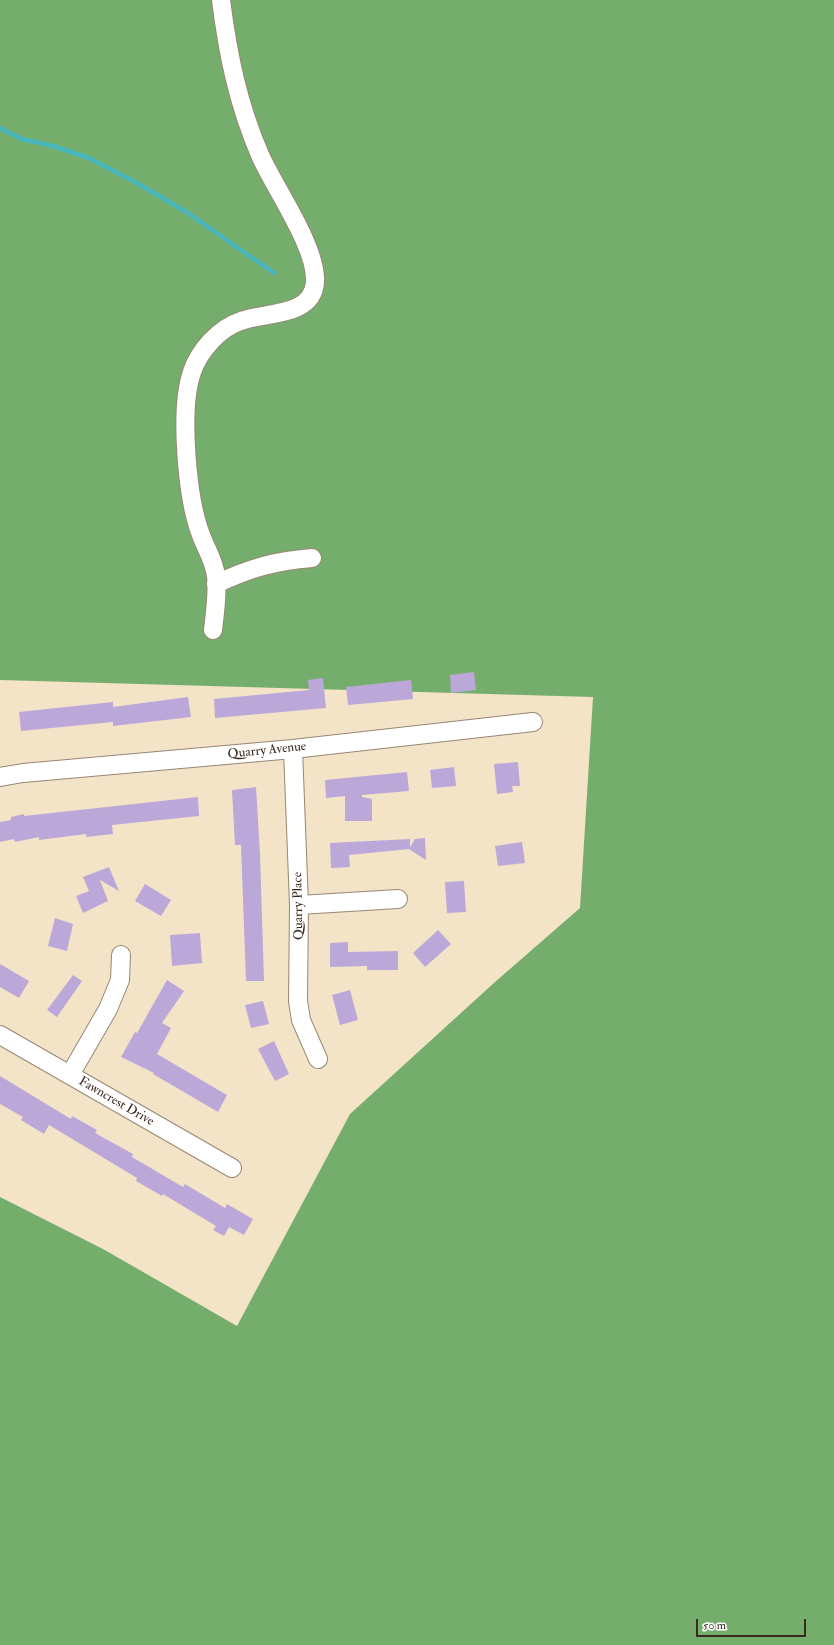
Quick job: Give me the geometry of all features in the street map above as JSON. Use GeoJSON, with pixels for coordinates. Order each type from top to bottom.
{"type":"FeatureCollection","features":[{"type":"Feature","properties":{"kind":"street"},"geometry":{"type":"LineString","coordinates":[[213,630],[216,584],[213,560],[201,535],[193,505],[186,459],[187,395],[192,372],[202,354],[215,337],[227,328],[240,321],[265,314],[290,311],[302,306],[309,299],[315,284],[313,261],[261,156],[239,101],[226,40],[221,0]]}},
{"type":"Feature","properties":{"kind":"street"},"geometry":{"type":"LineString","coordinates":[[216,584],[254,567],[288,560],[312,558]]}},
{"type":"Feature","properties":{"kind":"street","name":"Quarry Avenue"},"geometry":{"type":"LineString","coordinates":[[0,777],[23,773],[293,749],[533,722]]}},
{"type":"Feature","properties":{"kind":"street","name":"Quarry Place"},"geometry":{"type":"LineString","coordinates":[[293,749],[299,905],[300,1013],[301,1020],[318,1059]]}},
{"type":"Feature","properties":{"kind":"street"},"geometry":{"type":"LineString","coordinates":[[299,905],[398,899]]}},
{"type":"Feature","properties":{"kind":"street"},"geometry":{"type":"LineString","coordinates":[[70,1075],[110,1004],[120,980],[120,955]]}},
{"type":"Feature","properties":{"kind":"street","name":"Fawncrest Drive"},"geometry":{"type":"LineString","coordinates":[[0,1035],[232,1168]]}},
{"type":"Feature","properties":{"kind":"green space"},"geometry":{"type":"Polygon","coordinates":[[[0,0],[834,0],[834,1645],[0,1645],[0,1197],[103,1249],[237,1326],[350,1114],[495,982],[580,908],[593,697],[0,680],[0,0]]]}},
{"type":"Feature","properties":{"kind":"building"},"geometry":{"type":"Polygon","coordinates":[[[474,672],[476,690],[451,693],[450,675],[474,672]]]}},
{"type":"Feature","properties":{"kind":"building"},"geometry":{"type":"Polygon","coordinates":[[[323,678],[326,708],[215,718],[214,699],[309,690],[308,680],[323,678]]]}},
{"type":"Feature","properties":{"kind":"building"},"geometry":{"type":"Polygon","coordinates":[[[411,680],[413,699],[348,705],[346,687],[411,680]]]}},
{"type":"Feature","properties":{"kind":"building"},"geometry":{"type":"Polygon","coordinates":[[[188,697],[191,717],[113,726],[113,722],[21,731],[19,712],[113,702],[113,707],[188,697]]]}},
{"type":"Feature","properties":{"kind":"building"},"geometry":{"type":"Polygon","coordinates":[[[518,762],[520,786],[512,786],[513,792],[497,794],[494,764],[518,762]]]}},
{"type":"Feature","properties":{"kind":"building"},"geometry":{"type":"Polygon","coordinates":[[[454,767],[456,786],[432,788],[430,770],[454,767]]]}},
{"type":"Feature","properties":{"kind":"building"},"geometry":{"type":"Polygon","coordinates":[[[407,772],[409,791],[362,795],[362,797],[372,799],[372,821],[345,821],[345,796],[326,798],[325,780],[407,772]]]}},
{"type":"Feature","properties":{"kind":"building"},"geometry":{"type":"Polygon","coordinates":[[[256,787],[260,854],[264,981],[246,981],[241,845],[235,845],[232,790],[256,787]]]}},
{"type":"Feature","properties":{"kind":"building"},"geometry":{"type":"Polygon","coordinates":[[[198,797],[199,816],[112,825],[113,834],[86,837],[86,834],[39,840],[39,837],[15,842],[14,839],[0,842],[0,822],[11,820],[11,817],[24,814],[24,816],[198,797]]]}},
{"type":"Feature","properties":{"kind":"building"},"geometry":{"type":"Polygon","coordinates":[[[425,838],[426,860],[409,849],[349,855],[350,867],[331,868],[330,843],[410,839],[410,847],[415,839],[425,838]]]}},
{"type":"Feature","properties":{"kind":"building"},"geometry":{"type":"Polygon","coordinates":[[[522,842],[525,863],[498,866],[495,846],[522,842]]]}},
{"type":"Feature","properties":{"kind":"building"},"geometry":{"type":"Polygon","coordinates":[[[109,867],[119,891],[100,880],[108,901],[83,913],[76,896],[89,891],[83,877],[109,867]]]}},
{"type":"Feature","properties":{"kind":"building"},"geometry":{"type":"Polygon","coordinates":[[[464,881],[466,912],[447,913],[445,882],[464,881]]]}},
{"type":"Feature","properties":{"kind":"building"},"geometry":{"type":"Polygon","coordinates":[[[145,884],[171,900],[161,916],[135,901],[145,884]]]}},
{"type":"Feature","properties":{"kind":"building"},"geometry":{"type":"Polygon","coordinates":[[[55,918],[73,924],[67,951],[48,946],[55,918]]]}},
{"type":"Feature","properties":{"kind":"building"},"geometry":{"type":"Polygon","coordinates":[[[438,930],[451,944],[425,967],[413,953],[438,930]]]}},
{"type":"Feature","properties":{"kind":"building"},"geometry":{"type":"Polygon","coordinates":[[[200,933],[202,963],[172,966],[170,935],[200,933]]]}},
{"type":"Feature","properties":{"kind":"building"},"geometry":{"type":"Polygon","coordinates":[[[348,942],[348,952],[398,951],[398,970],[367,970],[367,966],[330,967],[330,943],[348,942]]]}},
{"type":"Feature","properties":{"kind":"building"},"geometry":{"type":"Polygon","coordinates":[[[0,964],[29,981],[19,998],[0,987],[0,964]]]}},
{"type":"Feature","properties":{"kind":"building"},"geometry":{"type":"Polygon","coordinates":[[[73,975],[82,981],[57,1017],[47,1010],[73,975]]]}},
{"type":"Feature","properties":{"kind":"building"},"geometry":{"type":"Polygon","coordinates":[[[167,980],[184,991],[162,1023],[171,1028],[157,1054],[227,1095],[218,1112],[153,1074],[154,1073],[121,1057],[135,1032],[137,1033],[167,980]]]}},
{"type":"Feature","properties":{"kind":"building"},"geometry":{"type":"Polygon","coordinates":[[[350,990],[358,1020],[340,1025],[332,995],[350,990]]]}},
{"type":"Feature","properties":{"kind":"building"},"geometry":{"type":"Polygon","coordinates":[[[263,1001],[269,1024],[251,1028],[245,1005],[263,1001]]]}},
{"type":"Feature","properties":{"kind":"building"},"geometry":{"type":"Polygon","coordinates":[[[274,1041],[289,1074],[275,1081],[258,1049],[274,1041]]]}},
{"type":"Feature","properties":{"kind":"building"},"geometry":{"type":"Polygon","coordinates":[[[0,1076],[71,1119],[72,1116],[97,1130],[95,1133],[133,1154],[132,1157],[183,1187],[185,1184],[225,1208],[227,1204],[253,1219],[244,1235],[229,1227],[224,1236],[213,1230],[216,1226],[163,1194],[162,1196],[136,1181],[137,1178],[49,1125],[44,1134],[21,1120],[23,1117],[0,1104],[0,1076]]]}},
{"type":"Feature","properties":{"kind":"waterway"},"geometry":{"type":"LineString","coordinates":[[0,128],[22,139],[53,146],[89,158],[135,182],[185,211],[274,273]]}}]}
